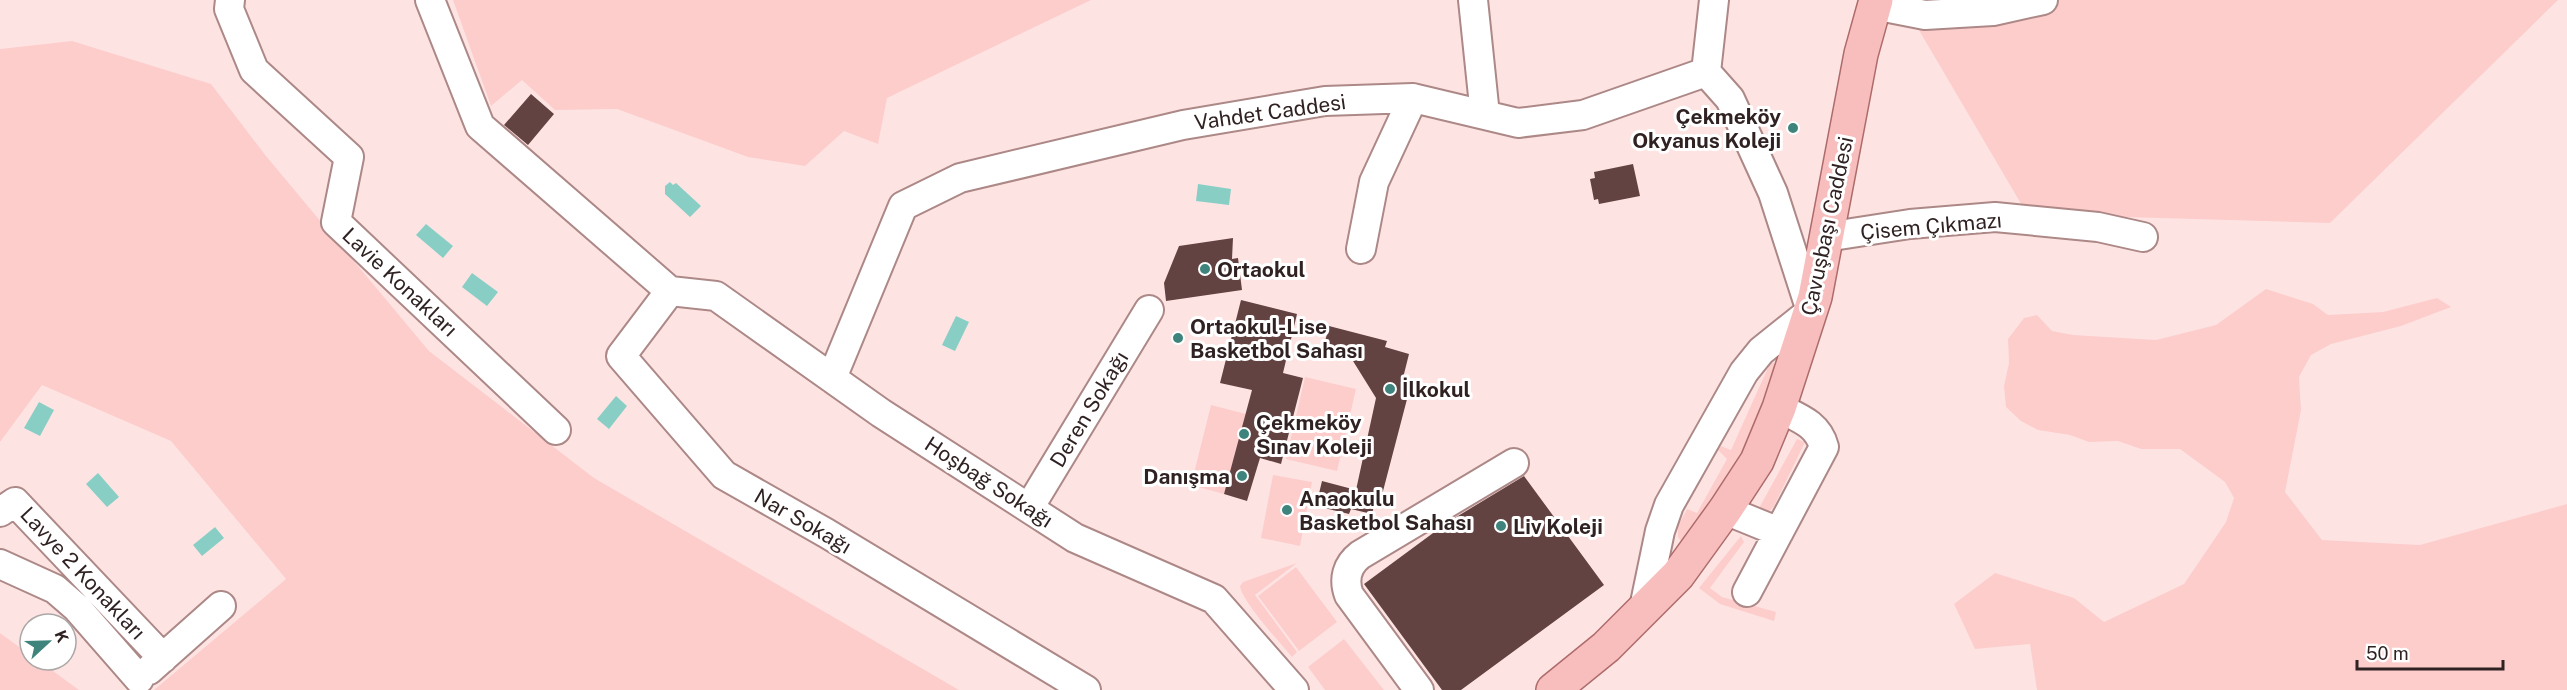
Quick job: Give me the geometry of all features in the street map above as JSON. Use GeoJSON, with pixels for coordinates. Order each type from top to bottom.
{"type":"FeatureCollection","features":[{"type":"Feature","properties":{"kind":"main road","name":"Çavuşbaşı Caddesi"},"geometry":{"type":"LineString","coordinates":[[1553,690],[1606,647],[1678,574],[1725,510],[1756,461],[1779,408],[1810,311],[1861,54],[1875,3]]}},
{"type":"Feature","properties":{"kind":"street","name":"Lavie Konakları"},"geometry":{"type":"LineString","coordinates":[[230,0],[229,9],[254,70],[349,157],[336,222],[556,430]]}},
{"type":"Feature","properties":{"kind":"street"},"geometry":{"type":"LineString","coordinates":[[430,0],[480,126],[670,291]]}},
{"type":"Feature","properties":{"kind":"street"},"geometry":{"type":"LineString","coordinates":[[1473,0],[1485,115]]}},
{"type":"Feature","properties":{"kind":"street"},"geometry":{"type":"LineString","coordinates":[[1644,608],[1660,531],[1669,505],[1744,372],[1761,351],[1810,311],[1773,193],[1730,99],[1706,72],[1714,0]]}},
{"type":"Feature","properties":{"kind":"street"},"geometry":{"type":"LineString","coordinates":[[1875,3],[1925,15],[1993,11],[2043,0]]}},
{"type":"Feature","properties":{"kind":"street","name":"Vahdet Caddesi"},"geometry":{"type":"LineString","coordinates":[[832,378],[903,206],[960,178],[1194,123],[1325,101],[1413,98],[1518,123],[1583,115],[1706,72]]}},
{"type":"Feature","properties":{"kind":"street"},"geometry":{"type":"LineString","coordinates":[[1361,249],[1374,182],[1413,98]]}},
{"type":"Feature","properties":{"kind":"street","name":"Çisem Çıkmazı"},"geometry":{"type":"LineString","coordinates":[[1826,237],[1911,224],[1995,217],[2098,227],[2143,237]]}},
{"type":"Feature","properties":{"kind":"street","name":"Hoşbağ Sokağı"},"geometry":{"type":"LineString","coordinates":[[670,291],[716,296],[881,413],[1075,537],[1214,599],[1294,690]]}},
{"type":"Feature","properties":{"kind":"street","name":"Nar Sokağı"},"geometry":{"type":"LineString","coordinates":[[670,291],[621,356],[724,475],[826,533],[1086,690]]}},
{"type":"Feature","properties":{"kind":"street","name":"Deren Sokağı"},"geometry":{"type":"LineString","coordinates":[[1029,508],[1149,310]]}},
{"type":"Feature","properties":{"kind":"street"},"geometry":{"type":"LineString","coordinates":[[1747,592],[1824,447],[1821,436],[1814,426],[1779,408]]}},
{"type":"Feature","properties":{"kind":"street"},"geometry":{"type":"LineString","coordinates":[[1419,690],[1349,595],[1346,582],[1349,567],[1360,555],[1514,463]]}},
{"type":"Feature","properties":{"kind":"street","name":"Lavye 2 Konakları"},"geometry":{"type":"LineString","coordinates":[[0,512],[15,502],[163,658]]}},
{"type":"Feature","properties":{"kind":"street"},"geometry":{"type":"LineString","coordinates":[[1725,510],[1779,532]]}},
{"type":"Feature","properties":{"kind":"street","name":"Lavye 2 Konakları"},"geometry":{"type":"LineString","coordinates":[[0,564],[55,589],[77,608],[133,685]]}},
{"type":"Feature","properties":{"kind":"street"},"geometry":{"type":"LineString","coordinates":[[133,685],[221,606]]}},
{"type":"Feature","properties":{"kind":"shaded area"},"geometry":{"type":"Polygon","coordinates":[[[453,0],[1091,0],[887,98],[878,144],[844,131],[805,166],[748,157],[617,109],[555,110],[522,80],[491,106],[453,0]]]}},
{"type":"Feature","properties":{"kind":"shaded area"},"geometry":{"type":"Polygon","coordinates":[[[1996,0],[2558,0],[2330,223],[2027,214],[1903,3],[1996,0]]]}},
{"type":"Feature","properties":{"kind":"shaded area"},"geometry":{"type":"Polygon","coordinates":[[[72,41],[211,84],[266,156],[429,351],[594,478],[959,690],[154,690],[286,579],[171,441],[42,385],[0,442],[0,49],[72,41]]]}},
{"type":"Feature","properties":{"kind":"shaded area"},"geometry":{"type":"Polygon","coordinates":[[[2266,289],[2313,304],[2328,315],[2383,312],[2437,298],[2451,307],[2401,326],[2331,344],[2311,355],[2299,377],[2301,410],[2285,492],[2322,540],[2420,545],[2567,504],[2567,690],[2037,690],[2030,644],[1975,649],[1954,604],[1995,573],[2074,598],[2104,622],[2184,584],[2226,522],[2234,498],[2225,482],[2180,449],[2141,449],[2118,441],[2089,442],[2070,435],[2038,430],[2021,421],[2006,407],[2004,386],[2009,363],[2008,339],[2024,318],[2037,315],[2052,331],[2073,335],[2156,340],[2216,325],[2266,289]]]}},
{"type":"Feature","properties":{"kind":"shaded area"},"geometry":{"type":"Polygon","coordinates":[[[1771,361],[1776,365],[1746,446],[1690,539],[1681,541],[1678,537],[1678,526],[1687,509],[1697,513],[1727,459],[1718,450],[1721,446],[1731,450],[1771,361]]]}},
{"type":"Feature","properties":{"kind":"shaded area"},"geometry":{"type":"Polygon","coordinates":[[[1305,377],[1356,389],[1337,471],[1286,459],[1305,377]]]}},
{"type":"Feature","properties":{"kind":"shaded area"},"geometry":{"type":"Polygon","coordinates":[[[1211,405],[1246,414],[1224,494],[1191,485],[1211,405]]]}},
{"type":"Feature","properties":{"kind":"shaded area"},"geometry":{"type":"Polygon","coordinates":[[[1797,439],[1805,442],[1774,506],[1768,513],[1758,510],[1797,439]]]}},
{"type":"Feature","properties":{"kind":"shaded area","name":"Anaokulu Basketbol Sahası"},"geometry":{"type":"Polygon","coordinates":[[[1273,475],[1312,482],[1300,546],[1261,538],[1273,475]]]}},
{"type":"Feature","properties":{"kind":"shaded area"},"geometry":{"type":"Polygon","coordinates":[[[1741,536],[1744,542],[1710,588],[1722,597],[1776,612],[1774,621],[1720,604],[1699,588],[1741,536]]]}},
{"type":"Feature","properties":{"kind":"shaded area"},"geometry":{"type":"Polygon","coordinates":[[[1297,563],[1255,595],[1297,652],[1292,657],[1254,611],[1240,586],[1243,582],[1297,563]]]}},
{"type":"Feature","properties":{"kind":"shaded area"},"geometry":{"type":"Polygon","coordinates":[[[1296,567],[1337,622],[1299,651],[1258,596],[1296,567]]]}},
{"type":"Feature","properties":{"kind":"shaded area"},"geometry":{"type":"Polygon","coordinates":[[[0,633],[18,646],[18,672],[54,672],[79,690],[0,690],[0,633]]]}},
{"type":"Feature","properties":{"kind":"shaded area"},"geometry":{"type":"Polygon","coordinates":[[[1344,639],[1384,690],[1325,690],[1308,667],[1344,639]]]}},
{"type":"Feature","properties":{"kind":"water"},"geometry":{"type":"Polygon","coordinates":[[[670,182],[673,185],[676,183],[701,206],[690,217],[665,194],[665,186],[670,182]]]}},
{"type":"Feature","properties":{"kind":"water"},"geometry":{"type":"Polygon","coordinates":[[[1198,184],[1231,189],[1229,205],[1196,201],[1198,184]]]}},
{"type":"Feature","properties":{"kind":"water"},"geometry":{"type":"Polygon","coordinates":[[[426,224],[453,246],[443,258],[416,235],[426,224]]]}},
{"type":"Feature","properties":{"kind":"water"},"geometry":{"type":"Polygon","coordinates":[[[472,273],[498,292],[487,306],[462,287],[472,273]]]}},
{"type":"Feature","properties":{"kind":"water"},"geometry":{"type":"Polygon","coordinates":[[[956,316],[969,322],[955,351],[942,345],[956,316]]]}},
{"type":"Feature","properties":{"kind":"water"},"geometry":{"type":"Polygon","coordinates":[[[616,396],[627,406],[609,429],[597,419],[616,396]]]}},
{"type":"Feature","properties":{"kind":"water"},"geometry":{"type":"Polygon","coordinates":[[[39,402],[54,410],[40,436],[24,428],[39,402]]]}},
{"type":"Feature","properties":{"kind":"water"},"geometry":{"type":"Polygon","coordinates":[[[98,473],[119,497],[107,507],[86,484],[98,473]]]}},
{"type":"Feature","properties":{"kind":"water"},"geometry":{"type":"Polygon","coordinates":[[[215,527],[224,538],[202,556],[193,545],[215,527]]]}},
{"type":"Feature","properties":{"kind":"building"},"geometry":{"type":"Polygon","coordinates":[[[531,94],[554,114],[528,145],[504,125],[531,94]]]}},
{"type":"Feature","properties":{"kind":"building"},"geometry":{"type":"Polygon","coordinates":[[[1633,164],[1640,196],[1599,204],[1598,199],[1594,200],[1590,179],[1595,178],[1594,172],[1633,164]]]}},
{"type":"Feature","properties":{"kind":"building","name":"Ortaokul"},"geometry":{"type":"Polygon","coordinates":[[[1233,238],[1232,259],[1238,258],[1242,290],[1166,301],[1164,283],[1179,246],[1233,238]]]}},
{"type":"Feature","properties":{"kind":"building"},"geometry":{"type":"Polygon","coordinates":[[[1241,300],[1297,314],[1283,373],[1303,378],[1281,464],[1260,458],[1247,501],[1224,494],[1252,390],[1220,383],[1241,300]]]}},
{"type":"Feature","properties":{"kind":"building","name":"İlkokul"},"geometry":{"type":"Polygon","coordinates":[[[1329,326],[1387,341],[1385,347],[1409,354],[1403,378],[1412,380],[1382,495],[1377,494],[1372,514],[1351,509],[1349,514],[1316,506],[1322,481],[1356,490],[1376,398],[1353,361],[1322,353],[1329,326]]]}},
{"type":"Feature","properties":{"kind":"building","name":"Liv Koleji"},"geometry":{"type":"Polygon","coordinates":[[[1524,476],[1604,585],[1461,690],[1442,690],[1364,584],[1448,522],[1524,476]]]}},
{"type":"Feature","properties":{"kind":"place","name":"Çekmeköy Okyanus Koleji"},"geometry":{"type":"Point","coordinates":[1793,128]}},
{"type":"Feature","properties":{"kind":"place","name":"Ortaokul"},"geometry":{"type":"Point","coordinates":[1205,269]}},
{"type":"Feature","properties":{"kind":"place","name":"Ortaokul-Lise Basketbol Sahası"},"geometry":{"type":"Point","coordinates":[1178,338]}},
{"type":"Feature","properties":{"kind":"place","name":"İlkokul"},"geometry":{"type":"Point","coordinates":[1390,389]}},
{"type":"Feature","properties":{"kind":"place","name":"Çekmeköy Sınav Koleji"},"geometry":{"type":"Point","coordinates":[1244,434]}},
{"type":"Feature","properties":{"kind":"place","name":"Danışma"},"geometry":{"type":"Point","coordinates":[1242,476]}},
{"type":"Feature","properties":{"kind":"place","name":"Anaokulu Basketbol Sahası"},"geometry":{"type":"Point","coordinates":[1287,510]}},
{"type":"Feature","properties":{"kind":"place","name":"Liv Koleji"},"geometry":{"type":"Point","coordinates":[1501,526]}}]}
